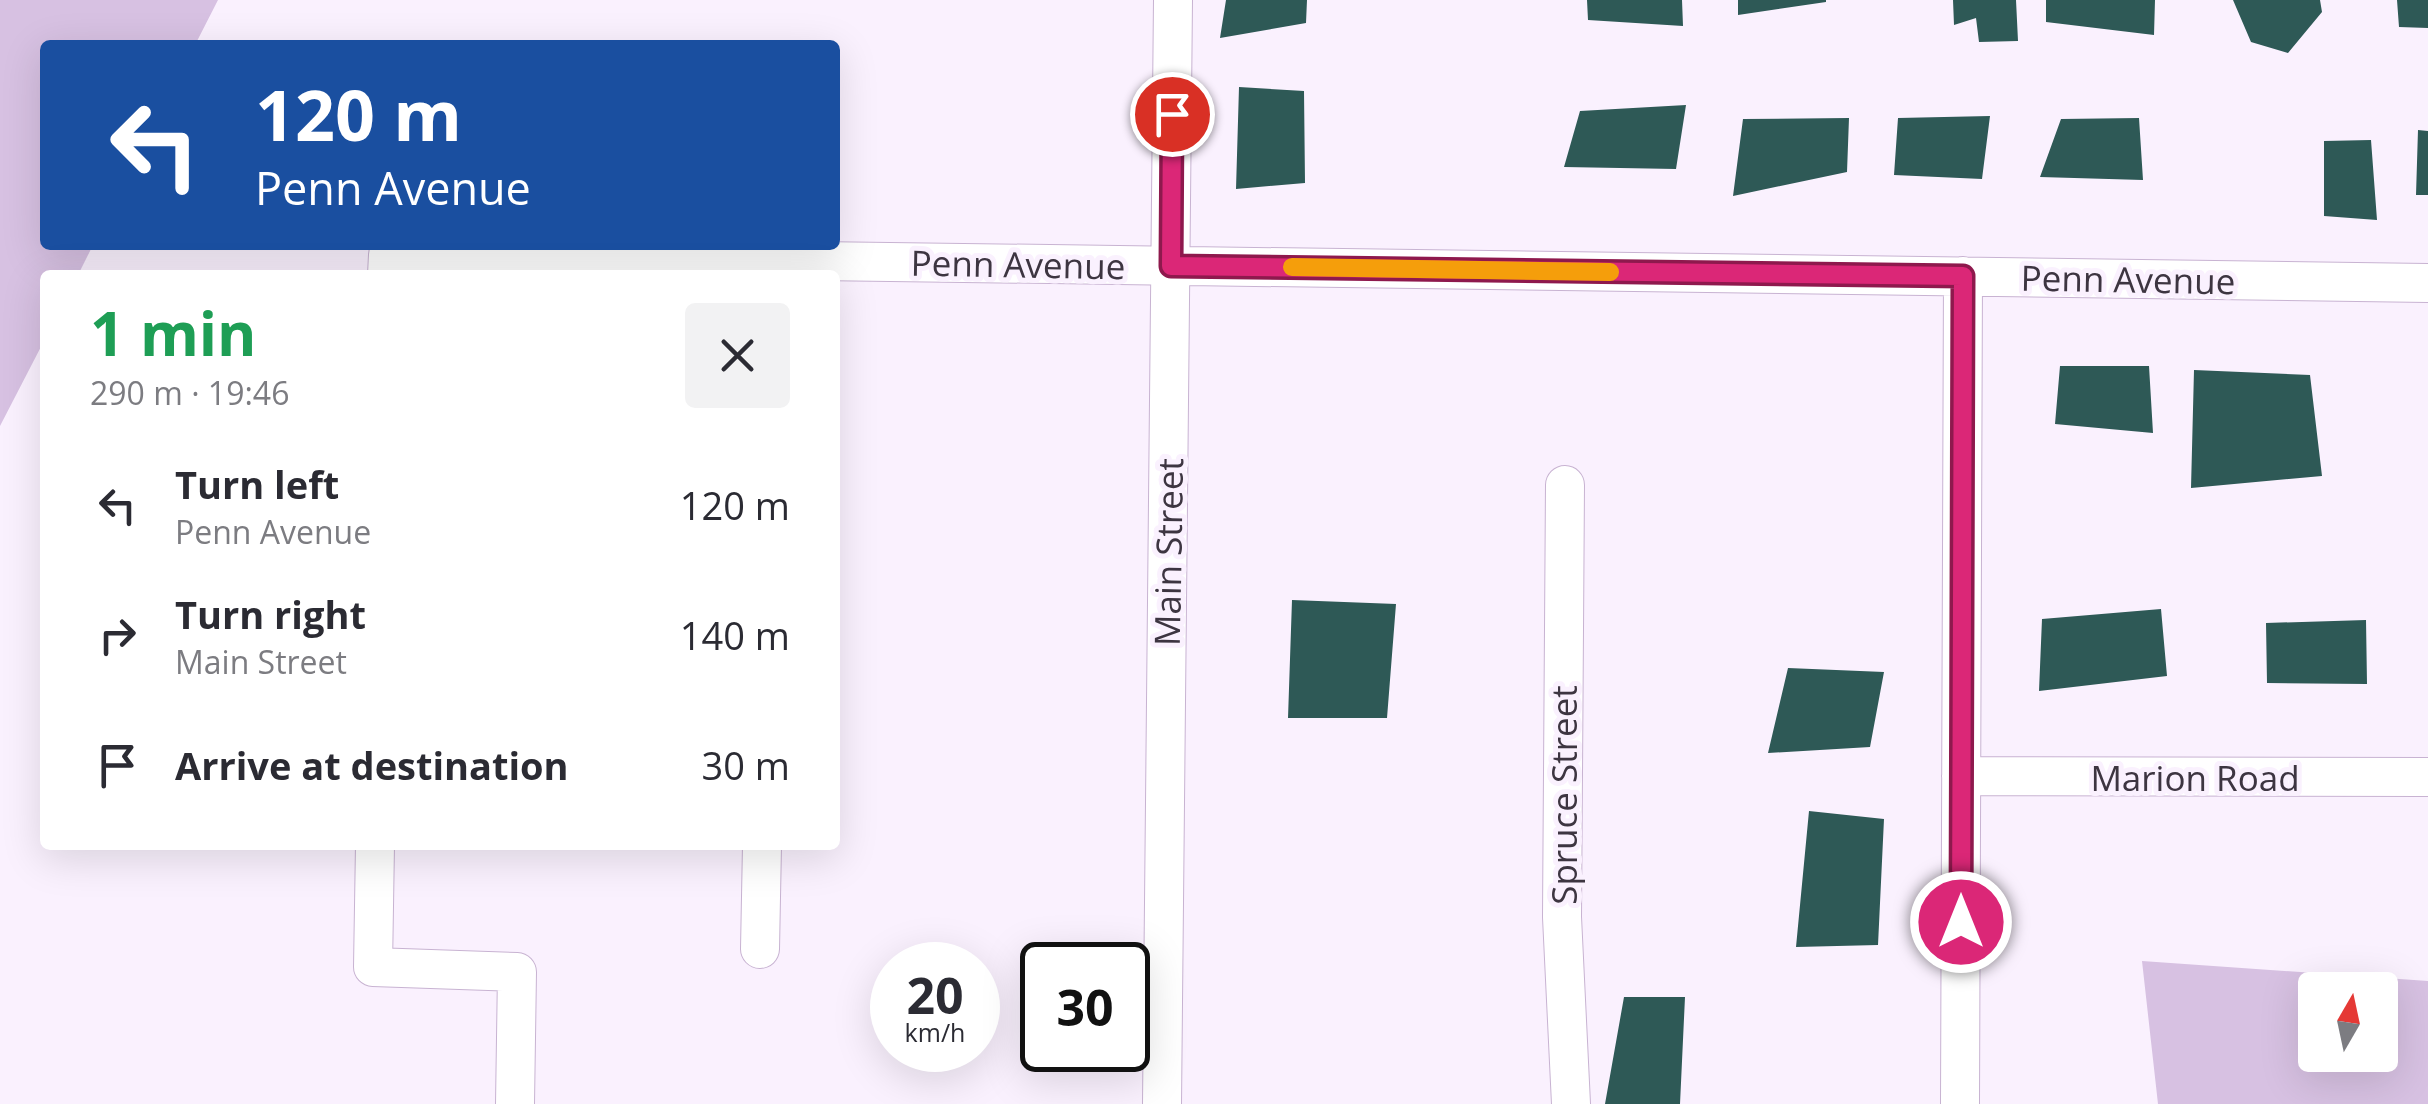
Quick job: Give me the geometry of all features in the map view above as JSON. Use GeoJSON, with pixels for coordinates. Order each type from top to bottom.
{"type":"FeatureCollection","features":[{"type":"Feature","properties":{"kind":"street","name":"Main Street"},"geometry":{"type":"LineString","coordinates":[[1162,1104],[1174,0]]}},
{"type":"Feature","properties":{"kind":"street","name":"Penn Avenue"},"geometry":{"type":"LineString","coordinates":[[387,265],[1171,266],[2428,284]]}},
{"type":"Feature","properties":{"kind":"street"},"geometry":{"type":"LineString","coordinates":[[1960,1104],[1963,276]]}},
{"type":"Feature","properties":{"kind":"street","name":"Spruce Street"},"geometry":{"type":"LineString","coordinates":[[1565,485],[1562,918],[1571,1104]]}},
{"type":"Feature","properties":{"kind":"street","name":"Marion Road"},"geometry":{"type":"LineString","coordinates":[[1961,776],[2428,777]]}},
{"type":"Feature","properties":{"kind":"street"},"geometry":{"type":"LineString","coordinates":[[376,850],[373,968],[517,972],[515,1104]]}},
{"type":"Feature","properties":{"kind":"street"},"geometry":{"type":"LineString","coordinates":[[760,949],[762,850]]}},
{"type":"Feature","properties":{"kind":"shaded area"},"geometry":{"type":"Polygon","coordinates":[[[0,0],[218,0],[198,40],[40,40],[40,250],[90,250],[80,270],[40,270],[40,349],[0,426],[0,0]]]}},
{"type":"Feature","properties":{"kind":"shaded area"},"geometry":{"type":"Polygon","coordinates":[[[2142,961],[2299,972],[2298,1072],[2398,1072],[2398,979],[2428,981],[2428,1104],[2158,1104],[2142,961]]]}},
{"type":"Feature","properties":{"kind":"building"},"geometry":{"type":"Polygon","coordinates":[[[1226,0],[1307,0],[1306,23],[1220,38],[1226,0]]]}},
{"type":"Feature","properties":{"kind":"building"},"geometry":{"type":"Polygon","coordinates":[[[1587,0],[1682,0],[1683,26],[1588,20],[1587,0]]]}},
{"type":"Feature","properties":{"kind":"building"},"geometry":{"type":"Polygon","coordinates":[[[1738,0],[1826,0],[1826,2],[1738,15],[1738,0]]]}},
{"type":"Feature","properties":{"kind":"building"},"geometry":{"type":"Polygon","coordinates":[[[1953,0],[2016,0],[2018,41],[1979,42],[1976,18],[1954,25],[1953,0]]]}},
{"type":"Feature","properties":{"kind":"building"},"geometry":{"type":"Polygon","coordinates":[[[2046,0],[2155,0],[2154,35],[2046,22],[2046,0]]]}},
{"type":"Feature","properties":{"kind":"building"},"geometry":{"type":"Polygon","coordinates":[[[2233,0],[2320,0],[2322,12],[2288,53],[2251,42],[2233,0]]]}},
{"type":"Feature","properties":{"kind":"building"},"geometry":{"type":"Polygon","coordinates":[[[2397,0],[2428,0],[2428,28],[2399,27],[2397,0]]]}},
{"type":"Feature","properties":{"kind":"building"},"geometry":{"type":"Polygon","coordinates":[[[1239,87],[1304,91],[1305,183],[1236,189],[1239,87]]]}},
{"type":"Feature","properties":{"kind":"building"},"geometry":{"type":"Polygon","coordinates":[[[1686,105],[1676,169],[1564,167],[1580,111],[1686,105]]]}},
{"type":"Feature","properties":{"kind":"building"},"geometry":{"type":"Polygon","coordinates":[[[1990,116],[1982,179],[1894,175],[1898,118],[1990,116]]]}},
{"type":"Feature","properties":{"kind":"building"},"geometry":{"type":"Polygon","coordinates":[[[1849,118],[1847,172],[1733,196],[1743,119],[1849,118]]]}},
{"type":"Feature","properties":{"kind":"building"},"geometry":{"type":"Polygon","coordinates":[[[2139,118],[2143,180],[2040,177],[2061,119],[2139,118]]]}},
{"type":"Feature","properties":{"kind":"building"},"geometry":{"type":"Polygon","coordinates":[[[2418,130],[2428,131],[2428,195],[2416,195],[2418,130]]]}},
{"type":"Feature","properties":{"kind":"building"},"geometry":{"type":"Polygon","coordinates":[[[2371,140],[2377,220],[2324,216],[2324,141],[2371,140]]]}},
{"type":"Feature","properties":{"kind":"building"},"geometry":{"type":"Polygon","coordinates":[[[2060,366],[2149,366],[2153,433],[2055,424],[2060,366]]]}},
{"type":"Feature","properties":{"kind":"building"},"geometry":{"type":"Polygon","coordinates":[[[2194,370],[2310,375],[2322,476],[2191,488],[2194,370]]]}},
{"type":"Feature","properties":{"kind":"building"},"geometry":{"type":"Polygon","coordinates":[[[1292,600],[1396,604],[1387,718],[1288,718],[1292,600]]]}},
{"type":"Feature","properties":{"kind":"building"},"geometry":{"type":"Polygon","coordinates":[[[2161,609],[2167,676],[2039,691],[2042,619],[2161,609]]]}},
{"type":"Feature","properties":{"kind":"building"},"geometry":{"type":"Polygon","coordinates":[[[2366,620],[2367,684],[2267,683],[2266,623],[2366,620]]]}},
{"type":"Feature","properties":{"kind":"building"},"geometry":{"type":"Polygon","coordinates":[[[1788,668],[1884,672],[1870,747],[1768,753],[1788,668]]]}},
{"type":"Feature","properties":{"kind":"building"},"geometry":{"type":"Polygon","coordinates":[[[1809,811],[1884,819],[1878,945],[1796,947],[1809,811]]]}},
{"type":"Feature","properties":{"kind":"building"},"geometry":{"type":"Polygon","coordinates":[[[1624,997],[1685,997],[1680,1104],[1605,1104],[1624,997]]]}},
{"type":"Feature","properties":{"kind":"slow traffic"},"geometry":{"type":"LineString","coordinates":[[1292,267],[1610,272]]}},
{"type":"Feature","properties":{"kind":"route"},"geometry":{"type":"LineString","coordinates":[[1172,114],[1171,266],[1963,276],[1961,922]]}}]}
